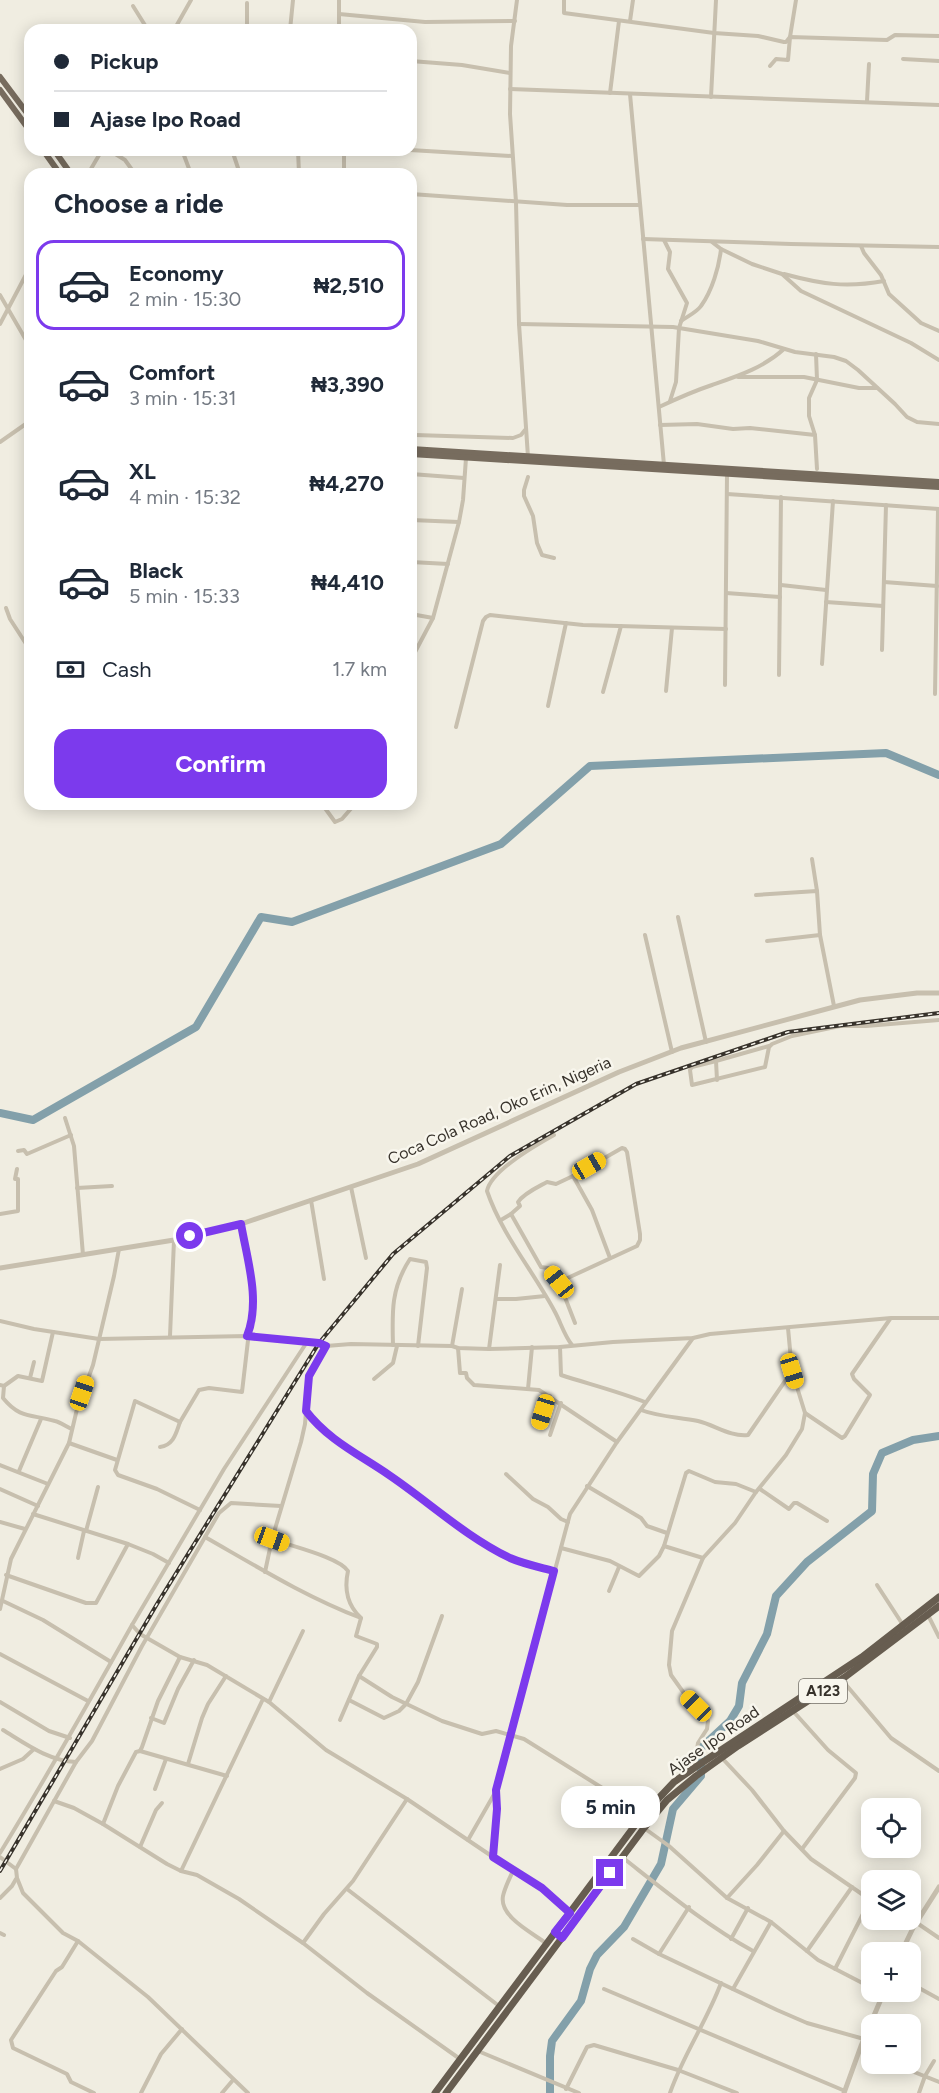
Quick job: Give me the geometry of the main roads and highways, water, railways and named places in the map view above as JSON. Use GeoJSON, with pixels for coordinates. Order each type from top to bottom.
{"type":"FeatureCollection","features":[{"type":"Feature","properties":{"kind":"highway","name":"Ajase Ipo Road"},"geometry":{"type":"LineString","coordinates":[[446,2093],[667,1800],[709,1758],[808,1696],[939,1597]]}},
{"type":"Feature","properties":{"kind":"highway","name":"Ajase Ipo Road"},"geometry":{"type":"LineString","coordinates":[[435,2093],[644,1814],[674,1782],[722,1758],[792,1710],[808,1696],[842,1679],[939,1606]]}},
{"type":"Feature","properties":{"kind":"highway"},"geometry":{"type":"LineString","coordinates":[[555,1932],[562,1938]]}},
{"type":"Feature","properties":{"kind":"main road"},"geometry":{"type":"LineString","coordinates":[[0,77],[24,109]]}},
{"type":"Feature","properties":{"kind":"main road"},"geometry":{"type":"LineString","coordinates":[[0,90],[24,123]]}},
{"type":"Feature","properties":{"kind":"main road"},"geometry":{"type":"LineString","coordinates":[[417,450],[728,475],[939,487]]}},
{"type":"Feature","properties":{"kind":"main road"},"geometry":{"type":"LineString","coordinates":[[417,454],[664,465],[939,482]]}},
{"type":"Feature","properties":{"kind":"waterway"},"geometry":{"type":"LineString","coordinates":[[0,1113],[33,1120],[196,1027],[261,917],[292,922],[501,844],[590,766],[886,753],[939,775]]}},
{"type":"Feature","properties":{"kind":"waterway"},"geometry":{"type":"LineString","coordinates":[[550,2093],[552,2041],[581,2001],[590,1969],[597,1955],[624,1927],[661,1864],[673,1809],[701,1776],[701,1748],[730,1721],[739,1706],[742,1683],[767,1634],[776,1596],[807,1562],[872,1511],[873,1474],[882,1453],[913,1440],[939,1436]]}},
{"type":"Feature","properties":{"kind":"railway"},"geometry":{"type":"LineString","coordinates":[[0,1871],[157,1604],[319,1343],[393,1254],[510,1156],[636,1084],[788,1032],[939,1013]]}}]}
